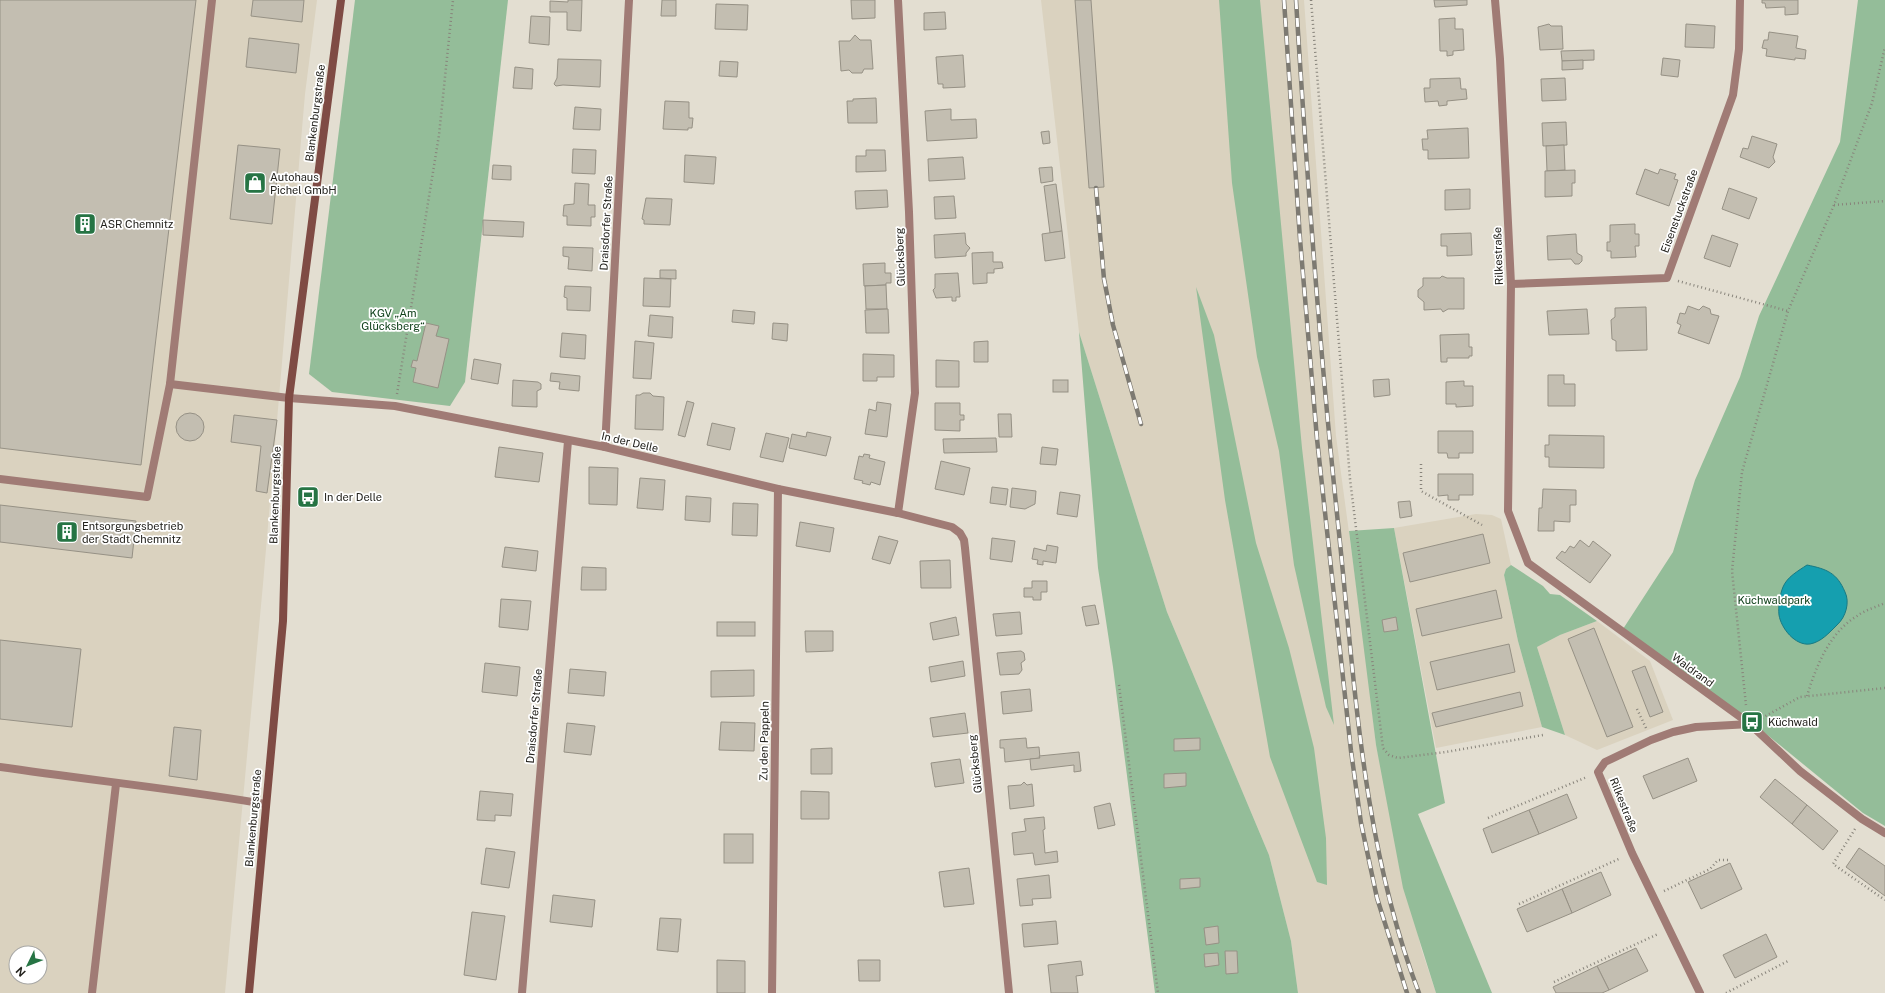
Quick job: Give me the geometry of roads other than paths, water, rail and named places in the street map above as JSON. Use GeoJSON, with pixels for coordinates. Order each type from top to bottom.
{"type":"FeatureCollection","features":[{"type":"Feature","properties":{"kind":"main road","name":"Blankenburgstraße"},"geometry":{"type":"LineString","coordinates":[[249,993],[283,621],[289,398],[341,0]]}},
{"type":"Feature","properties":{"kind":"street"},"geometry":{"type":"LineString","coordinates":[[0,479],[147,497],[170,384],[212,0]]}},
{"type":"Feature","properties":{"kind":"street","name":"Draisdorfer Straße"},"geometry":{"type":"LineString","coordinates":[[605,447],[629,0]]}},
{"type":"Feature","properties":{"kind":"street","name":"Glücksberg"},"geometry":{"type":"LineString","coordinates":[[898,0],[909,212],[916,394],[898,513]]}},
{"type":"Feature","properties":{"kind":"street","name":"Rilkestraße"},"geometry":{"type":"LineString","coordinates":[[1495,0],[1500,59],[1511,284],[1508,511]]}},
{"type":"Feature","properties":{"kind":"street","name":"Eisenstuckstraße"},"geometry":{"type":"LineString","coordinates":[[1511,284],[1667,278],[1733,95],[1739,49],[1740,0]]}},
{"type":"Feature","properties":{"kind":"street","name":"In der Delle"},"geometry":{"type":"LineString","coordinates":[[170,384],[289,398],[395,406],[568,441],[605,447],[778,489],[898,513],[952,527],[960,533]]}},
{"type":"Feature","properties":{"kind":"street","name":"Draisdorfer Straße"},"geometry":{"type":"LineString","coordinates":[[522,993],[568,441]]}},
{"type":"Feature","properties":{"kind":"street","name":"Zu den Pappeln"},"geometry":{"type":"LineString","coordinates":[[772,993],[778,489]]}},
{"type":"Feature","properties":{"kind":"street","name":"Waldrand"},"geometry":{"type":"LineString","coordinates":[[1508,511],[1528,563],[1750,724],[1800,771],[1862,819],[1885,833]]}},
{"type":"Feature","properties":{"kind":"street","name":"Glücksberg"},"geometry":{"type":"LineString","coordinates":[[960,533],[964,540],[965,548],[1009,993]]}},
{"type":"Feature","properties":{"kind":"street","name":"Rilkestraße"},"geometry":{"type":"LineString","coordinates":[[1700,993],[1632,853],[1598,772],[1605,762],[1651,740],[1673,732],[1696,727],[1750,724]]}},
{"type":"Feature","properties":{"kind":"street"},"geometry":{"type":"LineString","coordinates":[[0,767],[116,784],[196,792],[266,804]]}},
{"type":"Feature","properties":{"kind":"street"},"geometry":{"type":"LineString","coordinates":[[92,993],[116,784]]}},
{"type":"Feature","properties":{"kind":"water"},"geometry":{"type":"Polygon","coordinates":[[[1807,565],[1826,570],[1835,576],[1842,586],[1846,596],[1847,605],[1843,618],[1825,637],[1814,643],[1804,644],[1794,639],[1786,630],[1780,620],[1779,604],[1782,590],[1787,580],[1807,565]]]}},
{"type":"Feature","properties":{"kind":"railway"},"geometry":{"type":"LineString","coordinates":[[1284,0],[1300,239],[1317,439],[1351,751],[1361,823],[1377,898],[1407,993]]}},
{"type":"Feature","properties":{"kind":"railway"},"geometry":{"type":"LineString","coordinates":[[1296,0],[1309,200],[1320,333],[1332,466],[1364,766],[1373,824],[1385,881],[1400,938],[1419,993]]}},
{"type":"Feature","properties":{"kind":"railway"},"geometry":{"type":"LineString","coordinates":[[1096,188],[1104,279],[1113,325],[1141,424]]}},
{"type":"Feature","properties":{"kind":"place","name":"Autohaus Pichel GmbH"},"geometry":{"type":"Point","coordinates":[255,183]}},
{"type":"Feature","properties":{"kind":"place","name":"ASR Chemnitz"},"geometry":{"type":"Point","coordinates":[85,224]}},
{"type":"Feature","properties":{"kind":"place","name":"In der Delle"},"geometry":{"type":"Point","coordinates":[308,497]}},
{"type":"Feature","properties":{"kind":"place","name":"Entsorgungsbetrieb der Stadt Chemnitz"},"geometry":{"type":"Point","coordinates":[67,532]}},
{"type":"Feature","properties":{"kind":"place","name":"Küchwald"},"geometry":{"type":"Point","coordinates":[1752,722]}},
{"type":"Feature","properties":{"kind":"park label","name":"KGV „Am Glücksberg“"},"geometry":{"type":"Point","coordinates":[393,319]}},
{"type":"Feature","properties":{"kind":"park label","name":"Küchwaldpark"},"geometry":{"type":"Point","coordinates":[1774,600]}}]}
